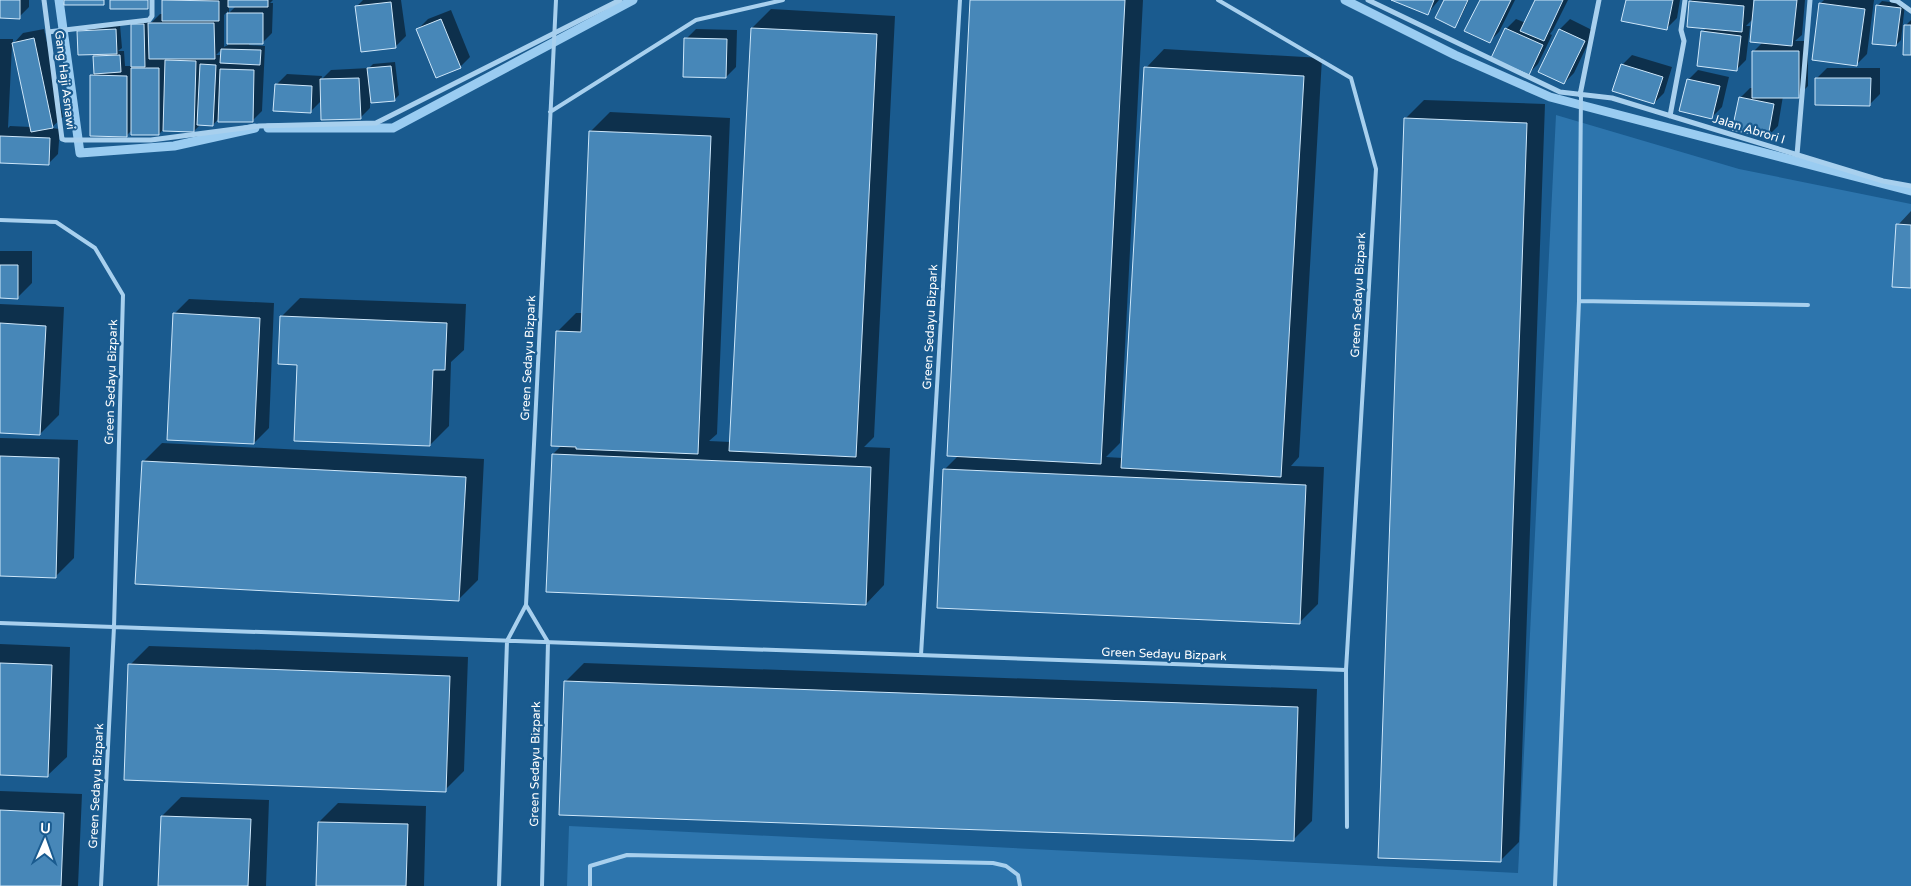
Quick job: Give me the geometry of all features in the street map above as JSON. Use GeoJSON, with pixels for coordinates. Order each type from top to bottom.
{"type":"FeatureCollection","features":[{"type":"Feature","properties":{"kind":"street","name":"Gang Haji Asnawi"},"geometry":{"type":"LineString","coordinates":[[44,0],[51,31],[62,139],[64,140],[151,140],[259,126],[376,123],[620,0]]}},
{"type":"Feature","properties":{"kind":"street"},"geometry":{"type":"LineString","coordinates":[[51,31],[149,20],[152,16],[152,0]]}},
{"type":"Feature","properties":{"kind":"street","name":"Jalan Abrori I"},"geometry":{"type":"LineString","coordinates":[[1368,0],[1560,92],[1580,97],[1612,98],[1883,181],[1911,186]]}},
{"type":"Feature","properties":{"kind":"street"},"geometry":{"type":"LineString","coordinates":[[1580,97],[1599,0]]}},
{"type":"Feature","properties":{"kind":"street"},"geometry":{"type":"LineString","coordinates":[[1670,116],[1684,41],[1681,30],[1685,0]]}},
{"type":"Feature","properties":{"kind":"street"},"geometry":{"type":"LineString","coordinates":[[1797,155],[1810,0]]}},
{"type":"Feature","properties":{"kind":"street"},"geometry":{"type":"LineString","coordinates":[[1892,0],[1897,1],[1911,11]]}},
{"type":"Feature","properties":{"kind":"lane","name":"Green Sedayu Bizpark"},"geometry":{"type":"LineString","coordinates":[[499,886],[507,641],[526,605],[556,0]]}},
{"type":"Feature","properties":{"kind":"lane"},"geometry":{"type":"LineString","coordinates":[[550,112],[696,20],[783,0]]}},
{"type":"Feature","properties":{"kind":"lane","name":"Green Sedayu Bizpark"},"geometry":{"type":"LineString","coordinates":[[921,655],[960,0]]}},
{"type":"Feature","properties":{"kind":"lane","name":"Green Sedayu Bizpark"},"geometry":{"type":"LineString","coordinates":[[1218,0],[1351,78],[1376,170],[1346,670],[1347,828]]}},
{"type":"Feature","properties":{"kind":"lane"},"geometry":{"type":"LineString","coordinates":[[1555,886],[1579,301],[1580,97]]}},
{"type":"Feature","properties":{"kind":"lane","name":"Green Sedayu Bizpark"},"geometry":{"type":"LineString","coordinates":[[0,220],[56,222],[95,248],[123,294],[114,627],[101,886]]}},
{"type":"Feature","properties":{"kind":"lane"},"geometry":{"type":"LineString","coordinates":[[1579,301],[1808,305]]}},
{"type":"Feature","properties":{"kind":"lane"},"geometry":{"type":"LineString","coordinates":[[526,605],[548,642]]}},
{"type":"Feature","properties":{"kind":"lane","name":"Green Sedayu Bizpark"},"geometry":{"type":"LineString","coordinates":[[0,623],[1346,670]]}},
{"type":"Feature","properties":{"kind":"lane","name":"Green Sedayu Bizpark"},"geometry":{"type":"LineString","coordinates":[[542,886],[548,642]]}},
{"type":"Feature","properties":{"kind":"lane"},"geometry":{"type":"LineString","coordinates":[[590,886],[590,866],[627,856],[993,863],[1006,866],[1018,874],[1020,886]]}},
{"type":"Feature","properties":{"kind":"shaded area"},"geometry":{"type":"Polygon","coordinates":[[[1556,115],[1739,169],[1911,204],[1911,886],[567,886],[569,826],[1518,873],[1556,115]]]}},
{"type":"Feature","properties":{"kind":"building"},"geometry":{"type":"Polygon","coordinates":[[[0,0],[20,0],[20,19],[0,18],[0,0]]]}},
{"type":"Feature","properties":{"kind":"building"},"geometry":{"type":"Polygon","coordinates":[[[64,0],[104,0],[104,5],[64,5],[64,0]]]}},
{"type":"Feature","properties":{"kind":"building"},"geometry":{"type":"Polygon","coordinates":[[[110,0],[148,0],[148,9],[110,9],[110,0]]]}},
{"type":"Feature","properties":{"kind":"building"},"geometry":{"type":"Polygon","coordinates":[[[162,0],[219,1],[219,21],[162,21],[162,0]]]}},
{"type":"Feature","properties":{"kind":"building"},"geometry":{"type":"Polygon","coordinates":[[[228,0],[268,0],[268,7],[228,7],[228,0]]]}},
{"type":"Feature","properties":{"kind":"building"},"geometry":{"type":"Polygon","coordinates":[[[970,0],[1125,0],[1101,464],[947,456],[970,0]]]}},
{"type":"Feature","properties":{"kind":"building"},"geometry":{"type":"Polygon","coordinates":[[[1391,0],[1434,0],[1428,15],[1391,0]]]}},
{"type":"Feature","properties":{"kind":"building"},"geometry":{"type":"Polygon","coordinates":[[[1444,0],[1468,0],[1455,28],[1435,18],[1444,0]]]}},
{"type":"Feature","properties":{"kind":"building"},"geometry":{"type":"Polygon","coordinates":[[[1480,0],[1511,0],[1490,43],[1464,31],[1480,0]]]}},
{"type":"Feature","properties":{"kind":"building"},"geometry":{"type":"Polygon","coordinates":[[[1535,0],[1563,0],[1544,41],[1520,31],[1535,0]]]}},
{"type":"Feature","properties":{"kind":"building"},"geometry":{"type":"Polygon","coordinates":[[[1626,0],[1673,0],[1667,30],[1621,21],[1626,0]]]}},
{"type":"Feature","properties":{"kind":"building"},"geometry":{"type":"Polygon","coordinates":[[[1754,0],[1797,0],[1792,46],[1750,42],[1754,0]]]}},
{"type":"Feature","properties":{"kind":"building"},"geometry":{"type":"Polygon","coordinates":[[[1689,1],[1744,6],[1742,32],[1687,27],[1689,1]]]}},
{"type":"Feature","properties":{"kind":"building"},"geometry":{"type":"Polygon","coordinates":[[[391,2],[396,48],[361,52],[355,6],[391,2]]]}},
{"type":"Feature","properties":{"kind":"building"},"geometry":{"type":"Polygon","coordinates":[[[1819,3],[1865,9],[1857,66],[1812,60],[1819,3]]]}},
{"type":"Feature","properties":{"kind":"building"},"geometry":{"type":"Polygon","coordinates":[[[1876,5],[1901,8],[1896,46],[1872,44],[1876,5]]]}},
{"type":"Feature","properties":{"kind":"building"},"geometry":{"type":"Polygon","coordinates":[[[227,13],[263,13],[263,44],[227,44],[227,13]]]}},
{"type":"Feature","properties":{"kind":"building"},"geometry":{"type":"Polygon","coordinates":[[[441,19],[461,68],[436,78],[416,29],[441,19]]]}},
{"type":"Feature","properties":{"kind":"building"},"geometry":{"type":"Polygon","coordinates":[[[148,23],[214,23],[215,59],[149,59],[148,23]]]}},
{"type":"Feature","properties":{"kind":"building"},"geometry":{"type":"Polygon","coordinates":[[[131,24],[144,24],[145,67],[131,67],[131,24]]]}},
{"type":"Feature","properties":{"kind":"building"},"geometry":{"type":"Polygon","coordinates":[[[1904,25],[1911,25],[1911,55],[1903,55],[1904,25]]]}},
{"type":"Feature","properties":{"kind":"building"},"geometry":{"type":"Polygon","coordinates":[[[751,28],[877,34],[856,457],[729,451],[751,28]]]}},
{"type":"Feature","properties":{"kind":"building"},"geometry":{"type":"Polygon","coordinates":[[[1505,28],[1543,45],[1529,75],[1491,58],[1505,28]]]}},
{"type":"Feature","properties":{"kind":"building"},"geometry":{"type":"Polygon","coordinates":[[[116,29],[117,54],[78,55],[77,31],[116,29]]]}},
{"type":"Feature","properties":{"kind":"building"},"geometry":{"type":"Polygon","coordinates":[[[1559,29],[1585,41],[1564,84],[1538,72],[1559,29]]]}},
{"type":"Feature","properties":{"kind":"building"},"geometry":{"type":"Polygon","coordinates":[[[1701,31],[1741,36],[1737,71],[1697,66],[1701,31]]]}},
{"type":"Feature","properties":{"kind":"building"},"geometry":{"type":"Polygon","coordinates":[[[34,38],[53,128],[31,132],[12,43],[34,38]]]}},
{"type":"Feature","properties":{"kind":"building"},"geometry":{"type":"Polygon","coordinates":[[[684,38],[727,39],[726,78],[683,77],[684,38]]]}},
{"type":"Feature","properties":{"kind":"building"},"geometry":{"type":"Polygon","coordinates":[[[221,49],[261,50],[260,65],[220,63],[221,49]]]}},
{"type":"Feature","properties":{"kind":"building"},"geometry":{"type":"Polygon","coordinates":[[[1752,51],[1799,51],[1799,98],[1752,98],[1752,51]]]}},
{"type":"Feature","properties":{"kind":"building"},"geometry":{"type":"Polygon","coordinates":[[[120,55],[121,72],[94,74],[93,56],[120,55]]]}},
{"type":"Feature","properties":{"kind":"building"},"geometry":{"type":"Polygon","coordinates":[[[165,60],[196,61],[194,132],[163,131],[165,60]]]}},
{"type":"Feature","properties":{"kind":"building"},"geometry":{"type":"Polygon","coordinates":[[[200,64],[216,65],[213,126],[197,125],[200,64]]]}},
{"type":"Feature","properties":{"kind":"building"},"geometry":{"type":"Polygon","coordinates":[[[1621,64],[1663,77],[1654,104],[1612,91],[1621,64]]]}},
{"type":"Feature","properties":{"kind":"building"},"geometry":{"type":"Polygon","coordinates":[[[391,66],[395,101],[371,103],[367,68],[391,66]]]}},
{"type":"Feature","properties":{"kind":"building"},"geometry":{"type":"Polygon","coordinates":[[[1144,67],[1304,76],[1281,477],[1121,468],[1144,67]]]}},
{"type":"Feature","properties":{"kind":"building"},"geometry":{"type":"Polygon","coordinates":[[[131,68],[159,68],[159,135],[131,135],[131,68]]]}},
{"type":"Feature","properties":{"kind":"building"},"geometry":{"type":"Polygon","coordinates":[[[220,69],[254,70],[253,122],[218,122],[220,69]]]}},
{"type":"Feature","properties":{"kind":"building"},"geometry":{"type":"Polygon","coordinates":[[[90,75],[127,76],[127,137],[90,136],[90,75]]]}},
{"type":"Feature","properties":{"kind":"building"},"geometry":{"type":"Polygon","coordinates":[[[359,78],[361,119],[321,120],[320,79],[359,78]]]}},
{"type":"Feature","properties":{"kind":"building"},"geometry":{"type":"Polygon","coordinates":[[[1815,78],[1871,78],[1870,106],[1815,105],[1815,78]]]}},
{"type":"Feature","properties":{"kind":"building"},"geometry":{"type":"Polygon","coordinates":[[[1687,79],[1720,86],[1712,119],[1679,111],[1687,79]]]}},
{"type":"Feature","properties":{"kind":"building"},"geometry":{"type":"Polygon","coordinates":[[[275,84],[312,86],[311,113],[273,111],[275,84]]]}},
{"type":"Feature","properties":{"kind":"building"},"geometry":{"type":"Polygon","coordinates":[[[1739,97],[1774,104],[1768,137],[1732,130],[1739,97]]]}},
{"type":"Feature","properties":{"kind":"building"},"geometry":{"type":"Polygon","coordinates":[[[1404,118],[1527,123],[1501,862],[1378,858],[1404,118]]]}},
{"type":"Feature","properties":{"kind":"building"},"geometry":{"type":"Polygon","coordinates":[[[589,131],[711,136],[698,454],[576,449],[576,447],[551,446],[556,331],[581,332],[589,131]]]}},
{"type":"Feature","properties":{"kind":"building"},"geometry":{"type":"Polygon","coordinates":[[[0,136],[50,138],[49,165],[0,163],[0,136]]]}},
{"type":"Feature","properties":{"kind":"building"},"geometry":{"type":"Polygon","coordinates":[[[1896,224],[1911,225],[1911,288],[1892,287],[1896,224]]]}},
{"type":"Feature","properties":{"kind":"building"},"geometry":{"type":"Polygon","coordinates":[[[0,265],[18,265],[18,299],[0,298],[0,265]]]}},
{"type":"Feature","properties":{"kind":"building"},"geometry":{"type":"Polygon","coordinates":[[[173,313],[260,318],[254,444],[167,440],[173,313]]]}},
{"type":"Feature","properties":{"kind":"building"},"geometry":{"type":"Polygon","coordinates":[[[280,316],[447,323],[445,370],[433,370],[430,446],[294,441],[297,365],[278,364],[280,316]]]}},
{"type":"Feature","properties":{"kind":"building"},"geometry":{"type":"Polygon","coordinates":[[[0,323],[46,326],[40,435],[0,433],[0,323]]]}},
{"type":"Feature","properties":{"kind":"building"},"geometry":{"type":"Polygon","coordinates":[[[552,454],[871,467],[866,605],[546,592],[552,454]]]}},
{"type":"Feature","properties":{"kind":"building"},"geometry":{"type":"Polygon","coordinates":[[[0,456],[59,458],[56,578],[0,576],[0,456]]]}},
{"type":"Feature","properties":{"kind":"building"},"geometry":{"type":"Polygon","coordinates":[[[142,461],[466,477],[459,601],[135,584],[142,461]]]}},
{"type":"Feature","properties":{"kind":"building"},"geometry":{"type":"Polygon","coordinates":[[[943,469],[1306,485],[1300,624],[937,608],[943,469]]]}},
{"type":"Feature","properties":{"kind":"building"},"geometry":{"type":"Polygon","coordinates":[[[0,663],[52,665],[48,777],[0,775],[0,663]]]}},
{"type":"Feature","properties":{"kind":"building"},"geometry":{"type":"Polygon","coordinates":[[[128,664],[450,676],[446,792],[124,780],[128,664]]]}},
{"type":"Feature","properties":{"kind":"building"},"geometry":{"type":"Polygon","coordinates":[[[564,681],[1298,707],[1294,841],[559,815],[564,681]]]}},
{"type":"Feature","properties":{"kind":"building"},"geometry":{"type":"Polygon","coordinates":[[[0,810],[64,813],[61,886],[0,886],[0,810]]]}},
{"type":"Feature","properties":{"kind":"building"},"geometry":{"type":"Polygon","coordinates":[[[161,816],[251,819],[248,886],[158,886],[161,816]]]}},
{"type":"Feature","properties":{"kind":"building"},"geometry":{"type":"Polygon","coordinates":[[[318,822],[408,824],[406,886],[316,886],[318,822]]]}},
{"type":"Feature","properties":{"kind":"waterway"},"geometry":{"type":"LineString","coordinates":[[59,0],[80,153],[174,146],[255,128]]}},
{"type":"Feature","properties":{"kind":"waterway"},"geometry":{"type":"LineString","coordinates":[[268,128],[393,128],[633,0]]}},
{"type":"Feature","properties":{"kind":"waterway"},"geometry":{"type":"LineString","coordinates":[[1345,0],[1455,55],[1550,97],[1911,191]]}}]}
